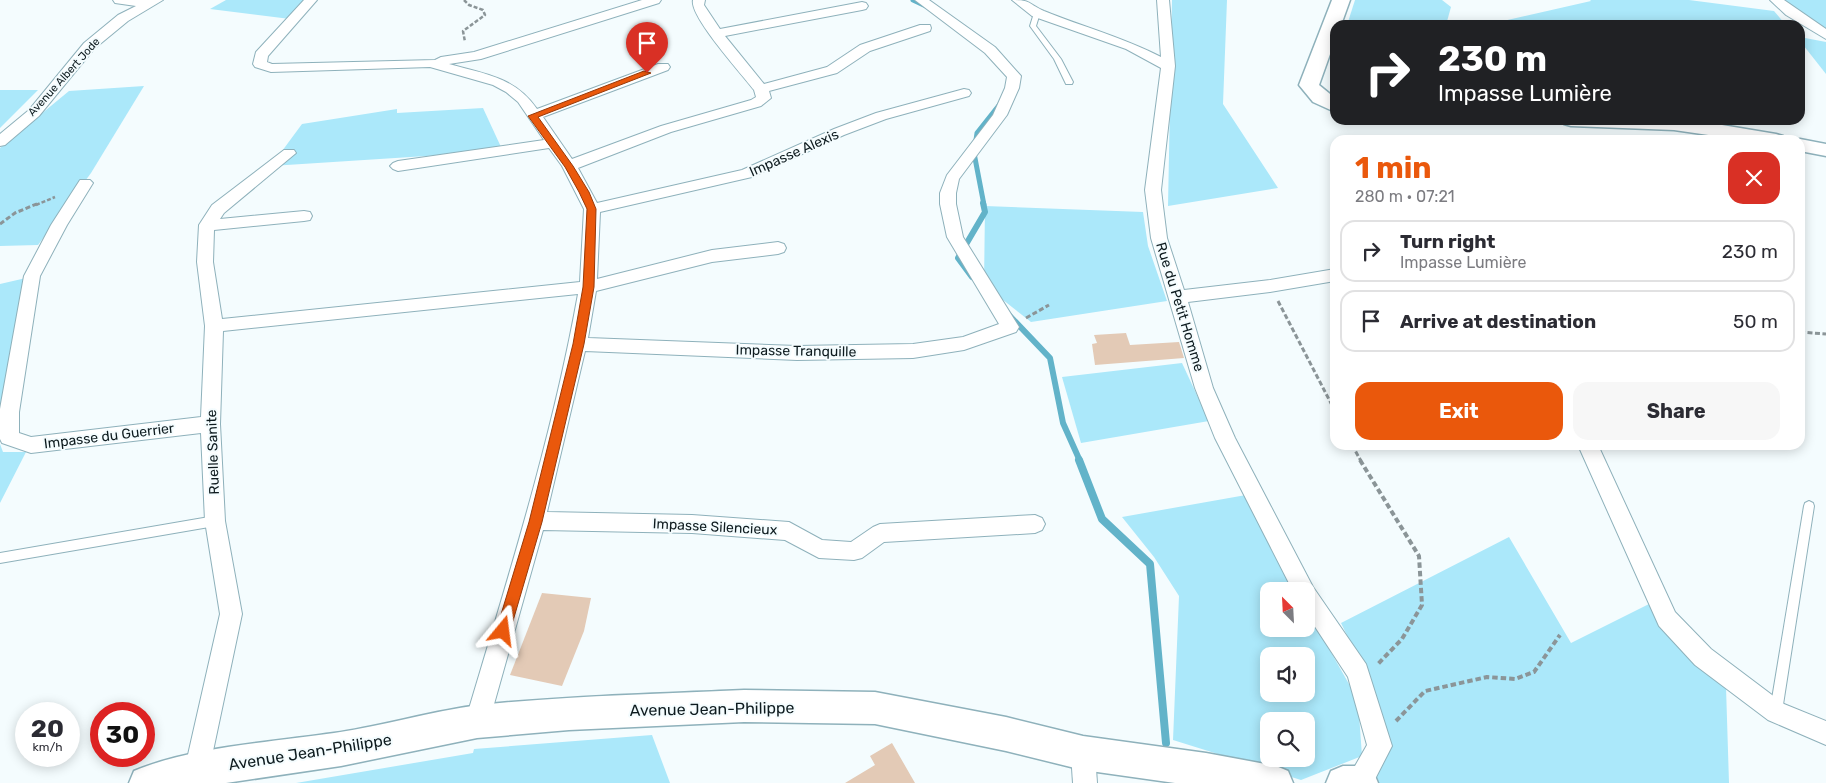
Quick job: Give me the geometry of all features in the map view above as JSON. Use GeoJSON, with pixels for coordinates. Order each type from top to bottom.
{"type":"FeatureCollection","features":[{"type":"Feature","properties":{"kind":"street"},"geometry":{"type":"LineString","coordinates":[[119,0],[153,2]]}},
{"type":"Feature","properties":{"kind":"street"},"geometry":{"type":"LineString","coordinates":[[311,0],[261,55],[260,64],[271,68],[430,63],[476,56],[655,0]]}},
{"type":"Feature","properties":{"kind":"street"},"geometry":{"type":"LineString","coordinates":[[569,166],[666,129],[756,103],[764,98],[761,89],[707,22],[698,5],[699,0]]}},
{"type":"Feature","properties":{"kind":"street"},"geometry":{"type":"LineString","coordinates":[[921,0],[990,50],[1014,76],[1014,84],[1007,104],[952,178],[948,193],[955,237],[1010,327]]}},
{"type":"Feature","properties":{"kind":"street"},"geometry":{"type":"LineString","coordinates":[[1018,0],[1036,13],[1131,46],[1168,66]]}},
{"type":"Feature","properties":{"kind":"street","name":"Rue du Petit Homme"},"geometry":{"type":"LineString","coordinates":[[1163,0],[1168,66],[1153,190],[1159,238],[1204,388],[1218,422],[1299,582]]}},
{"type":"Feature","properties":{"kind":"street"},"geometry":{"type":"LineString","coordinates":[[1333,20],[1341,0]]}},
{"type":"Feature","properties":{"kind":"street"},"geometry":{"type":"LineString","coordinates":[[1776,0],[1803,20]]}},
{"type":"Feature","properties":{"kind":"street","name":"Avenue Albert Jode"},"geometry":{"type":"LineString","coordinates":[[0,142],[34,113],[89,46],[123,18],[153,2]]}},
{"type":"Feature","properties":{"kind":"street"},"geometry":{"type":"LineString","coordinates":[[716,34],[777,24],[862,6]]}},
{"type":"Feature","properties":{"kind":"street"},"geometry":{"type":"LineString","coordinates":[[1805,22],[1826,35]]}},
{"type":"Feature","properties":{"kind":"street"},"geometry":{"type":"LineString","coordinates":[[761,89],[832,70],[865,48],[925,28]]}},
{"type":"Feature","properties":{"kind":"street"},"geometry":{"type":"LineString","coordinates":[[1330,29],[1309,85],[1314,93],[1330,104]]}},
{"type":"Feature","properties":{"kind":"street"},"geometry":{"type":"LineString","coordinates":[[430,63],[488,79],[511,89],[523,99],[532,116],[569,166],[592,209],[588,287],[578,344],[535,522],[477,722]]}},
{"type":"Feature","properties":{"kind":"street"},"geometry":{"type":"LineString","coordinates":[[532,116],[663,67]]}},
{"type":"Feature","properties":{"kind":"street","name":"Impasse Alexis"},"geometry":{"type":"LineString","coordinates":[[592,209],[747,174],[771,165],[804,146],[848,128],[881,116],[964,93]]}},
{"type":"Feature","properties":{"kind":"street"},"geometry":{"type":"LineString","coordinates":[[1683,125],[1749,135]]}},
{"type":"Feature","properties":{"kind":"street"},"geometry":{"type":"LineString","coordinates":[[398,166],[552,143]]}},
{"type":"Feature","properties":{"kind":"street"},"geometry":{"type":"LineString","coordinates":[[1805,146],[1826,150]]}},
{"type":"Feature","properties":{"kind":"street"},"geometry":{"type":"LineString","coordinates":[[207,225],[218,209],[233,195],[289,153]]}},
{"type":"Feature","properties":{"kind":"street","name":"Impasse du Guerrier"},"geometry":{"type":"LineString","coordinates":[[85,183],[59,225],[32,276],[9,412],[9,438],[31,445],[210,424]]}},
{"type":"Feature","properties":{"kind":"street"},"geometry":{"type":"LineString","coordinates":[[207,225],[304,216]]}},
{"type":"Feature","properties":{"kind":"street","name":"Ruelle Sanite"},"geometry":{"type":"LineString","coordinates":[[194,776],[231,614],[215,521],[210,424],[214,326],[205,262],[207,225]]}},
{"type":"Feature","properties":{"kind":"street"},"geometry":{"type":"LineString","coordinates":[[214,326],[588,287],[712,256],[778,248]]}},
{"type":"Feature","properties":{"kind":"street"},"geometry":{"type":"LineString","coordinates":[[1178,297],[1270,286],[1330,276]]}},
{"type":"Feature","properties":{"kind":"street","name":"Impasse Tranquille"},"geometry":{"type":"LineString","coordinates":[[578,344],[797,353],[914,351],[964,343],[1010,327]]}},
{"type":"Feature","properties":{"kind":"street"},"geometry":{"type":"LineString","coordinates":[[1590,450],[1667,619],[1703,656],[1776,712],[1826,733]]}},
{"type":"Feature","properties":{"kind":"street","name":"Impasse Silencieux"},"geometry":{"type":"LineString","coordinates":[[535,522],[692,524],[789,532],[819,549],[854,551],[880,534],[1035,524]]}},
{"type":"Feature","properties":{"kind":"street","name":"Rue du Petit Homme"},"geometry":{"type":"LineString","coordinates":[[1315,608],[1358,672],[1380,748]]}},
{"type":"Feature","properties":{"kind":"street","name":"Avenue Jean-Philippe"},"geometry":{"type":"LineString","coordinates":[[146,783],[341,749],[477,722],[569,714],[744,706],[875,708],[1006,734],[1084,768],[1206,770],[1276,783]]}},
{"type":"Feature","properties":{"kind":"street"},"geometry":{"type":"LineString","coordinates":[[1355,783],[1380,748]]}},
{"type":"Feature","properties":{"kind":"lane"},"geometry":{"type":"LineString","coordinates":[[1036,13],[1033,26],[1057,58],[1069,82]]}},
{"type":"Feature","properties":{"kind":"lane"},"geometry":{"type":"LineString","coordinates":[[1776,712],[1810,506]]}},
{"type":"Feature","properties":{"kind":"lane"},"geometry":{"type":"LineString","coordinates":[[0,558],[215,521]]}},
{"type":"Feature","properties":{"kind":"path"},"geometry":{"type":"LineString","coordinates":[[450,60],[456,52],[466,47],[463,31],[485,15],[483,10],[469,5],[464,0]]}},
{"type":"Feature","properties":{"kind":"path"},"geometry":{"type":"LineString","coordinates":[[0,224],[15,213],[32,205],[43,203],[85,183]]}},
{"type":"Feature","properties":{"kind":"path"},"geometry":{"type":"LineString","coordinates":[[1270,286],[1330,401]]}},
{"type":"Feature","properties":{"kind":"path"},"geometry":{"type":"LineString","coordinates":[[1010,327],[1049,305]]}},
{"type":"Feature","properties":{"kind":"path"},"geometry":{"type":"LineString","coordinates":[[1805,332],[1826,334]]}},
{"type":"Feature","properties":{"kind":"path"},"geometry":{"type":"LineString","coordinates":[[1355,450],[1419,556],[1422,606],[1402,640],[1361,682]]}},
{"type":"Feature","properties":{"kind":"path"},"geometry":{"type":"LineString","coordinates":[[1380,748],[1401,714],[1426,691],[1487,677],[1515,679],[1534,672],[1560,635]]}},
{"type":"Feature","properties":{"kind":"shaded area"},"geometry":{"type":"Polygon","coordinates":[[[226,0],[317,0],[298,20],[210,9],[226,0]]]}},
{"type":"Feature","properties":{"kind":"shaded area"},"geometry":{"type":"Polygon","coordinates":[[[1172,0],[1227,0],[1223,104],[1278,188],[1168,206],[1172,0]]]}},
{"type":"Feature","properties":{"kind":"shaded area"},"geometry":{"type":"Polygon","coordinates":[[[1355,0],[1442,0],[1451,7],[1447,20],[1349,20],[1355,0]]]}},
{"type":"Feature","properties":{"kind":"shaded area"},"geometry":{"type":"Polygon","coordinates":[[[1689,0],[1774,11],[1782,20],[1507,20],[1591,1],[1689,0]]]}},
{"type":"Feature","properties":{"kind":"shaded area"},"geometry":{"type":"Polygon","coordinates":[[[1785,0],[1826,0],[1826,31],[1785,0]]]}},
{"type":"Feature","properties":{"kind":"shaded area"},"geometry":{"type":"Polygon","coordinates":[[[1805,38],[1826,42],[1826,74],[1805,47],[1805,38]]]}},
{"type":"Feature","properties":{"kind":"shaded area"},"geometry":{"type":"Polygon","coordinates":[[[144,86],[91,173],[38,245],[0,246],[0,148],[69,91],[144,86]]]}},
{"type":"Feature","properties":{"kind":"shaded area"},"geometry":{"type":"Polygon","coordinates":[[[0,90],[38,90],[0,128],[0,90]]]}},
{"type":"Feature","properties":{"kind":"shaded area"},"geometry":{"type":"Polygon","coordinates":[[[483,108],[501,147],[473,153],[271,166],[302,124],[397,109],[397,113],[483,108]]]}},
{"type":"Feature","properties":{"kind":"shaded area"},"geometry":{"type":"Polygon","coordinates":[[[985,206],[1143,212],[1148,246],[1167,301],[1031,322],[984,285],[985,206]]]}},
{"type":"Feature","properties":{"kind":"shaded area"},"geometry":{"type":"Polygon","coordinates":[[[26,278],[0,420],[0,284],[26,278]]]}},
{"type":"Feature","properties":{"kind":"shaded area"},"geometry":{"type":"Polygon","coordinates":[[[1182,363],[1209,421],[1081,443],[1062,377],[1182,363]]]}},
{"type":"Feature","properties":{"kind":"shaded area"},"geometry":{"type":"Polygon","coordinates":[[[0,444],[3,452],[26,452],[0,503],[0,444]]]}},
{"type":"Feature","properties":{"kind":"shaded area"},"geometry":{"type":"Polygon","coordinates":[[[1246,495],[1292,582],[1260,582],[1260,638],[1315,638],[1315,624],[1358,700],[1362,756],[1301,780],[1173,740],[1179,596],[1154,557],[1122,517],[1246,495]]]}},
{"type":"Feature","properties":{"kind":"shaded area"},"geometry":{"type":"Polygon","coordinates":[[[1509,537],[1571,643],[1651,603],[1726,687],[1729,783],[1373,783],[1364,670],[1341,623],[1509,537]]]}},
{"type":"Feature","properties":{"kind":"shaded area"},"geometry":{"type":"Polygon","coordinates":[[[652,735],[670,783],[296,783],[473,753],[474,749],[652,735]]]}},
{"type":"Feature","properties":{"kind":"building"},"geometry":{"type":"Polygon","coordinates":[[[1126,333],[1130,345],[1179,342],[1184,358],[1095,365],[1092,344],[1097,343],[1094,335],[1126,333]]]}},
{"type":"Feature","properties":{"kind":"building"},"geometry":{"type":"Polygon","coordinates":[[[542,593],[591,598],[584,631],[562,686],[510,675],[542,593]]]}},
{"type":"Feature","properties":{"kind":"building"},"geometry":{"type":"Polygon","coordinates":[[[892,743],[915,783],[845,783],[875,765],[870,756],[892,743]]]}},
{"type":"Feature","properties":{"kind":"waterway"},"geometry":{"type":"LineString","coordinates":[[913,0],[928,7]]}},
{"type":"Feature","properties":{"kind":"waterway"},"geometry":{"type":"LineString","coordinates":[[984,205],[974,153],[977,133],[1000,104]]}},
{"type":"Feature","properties":{"kind":"waterway"},"geometry":{"type":"LineString","coordinates":[[972,277],[958,258],[985,212],[983,203]]}},
{"type":"Feature","properties":{"kind":"waterway"},"geometry":{"type":"LineString","coordinates":[[1007,313],[1050,358],[1063,423],[1080,461]]}},
{"type":"Feature","properties":{"kind":"waterway"},"geometry":{"type":"LineString","coordinates":[[1079,460],[1102,519],[1150,564],[1166,743]]}},
{"type":"Feature","properties":{"kind":"route"},"geometry":{"type":"LineString","coordinates":[[503,631],[535,522],[578,344],[588,287],[592,209],[569,166],[532,116],[647,73]]}}]}
